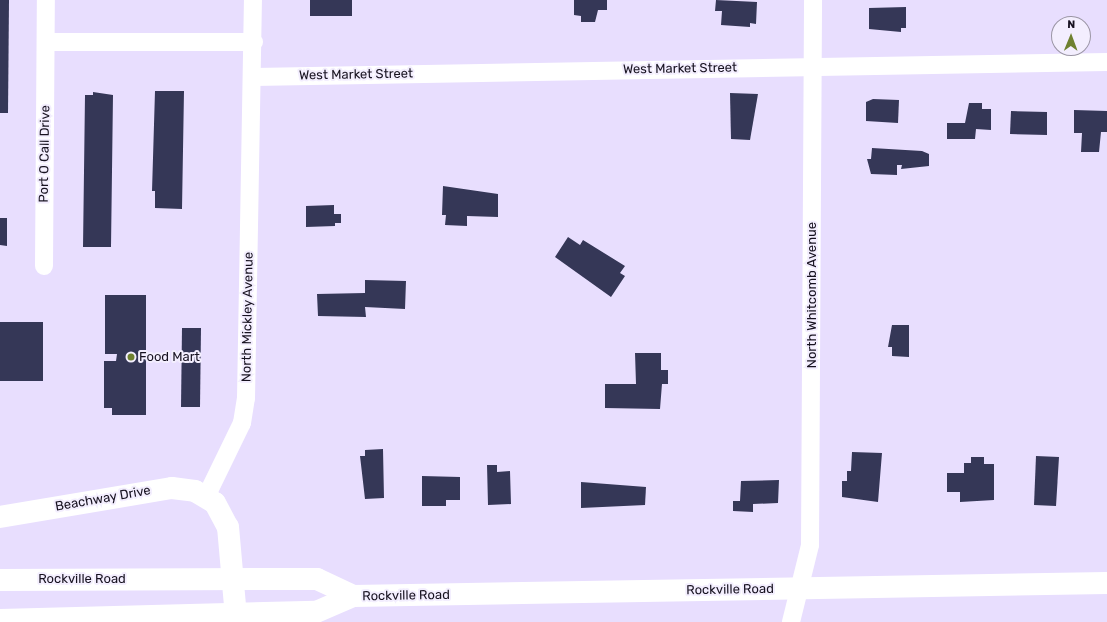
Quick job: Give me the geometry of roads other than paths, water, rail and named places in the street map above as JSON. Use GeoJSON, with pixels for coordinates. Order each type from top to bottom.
{"type":"FeatureCollection","features":[{"type":"Feature","properties":{"kind":"main road","name":"Beachway Drive"},"geometry":{"type":"LineString","coordinates":[[0,517],[172,488],[206,497]]}},
{"type":"Feature","properties":{"kind":"main road"},"geometry":{"type":"LineString","coordinates":[[206,497],[215,503],[228,528],[234,578],[236,619]]}},
{"type":"Feature","properties":{"kind":"main road","name":"Rockville Road"},"geometry":{"type":"LineString","coordinates":[[0,580],[234,578],[317,579],[353,596]]}},
{"type":"Feature","properties":{"kind":"main road","name":"Rockville Road"},"geometry":{"type":"LineString","coordinates":[[0,620],[236,619],[316,612],[353,596],[1107,583]]}},
{"type":"Feature","properties":{"kind":"street","name":"Port O Call Drive"},"geometry":{"type":"LineString","coordinates":[[44,266],[46,0]]}},
{"type":"Feature","properties":{"kind":"street","name":"North Mickley Avenue"},"geometry":{"type":"LineString","coordinates":[[206,497],[244,417],[254,42],[253,0]]}},
{"type":"Feature","properties":{"kind":"street","name":"North Whitcomb Avenue"},"geometry":{"type":"LineString","coordinates":[[791,622],[801,588],[810,545],[813,0]]}},
{"type":"Feature","properties":{"kind":"street"},"geometry":{"type":"LineString","coordinates":[[46,42],[254,42]]}},
{"type":"Feature","properties":{"kind":"street","name":"West Market Street"},"geometry":{"type":"LineString","coordinates":[[253,77],[1107,62]]}},
{"type":"Feature","properties":{"kind":"place","name":"Food Mart"},"geometry":{"type":"Point","coordinates":[131,357]}}]}
